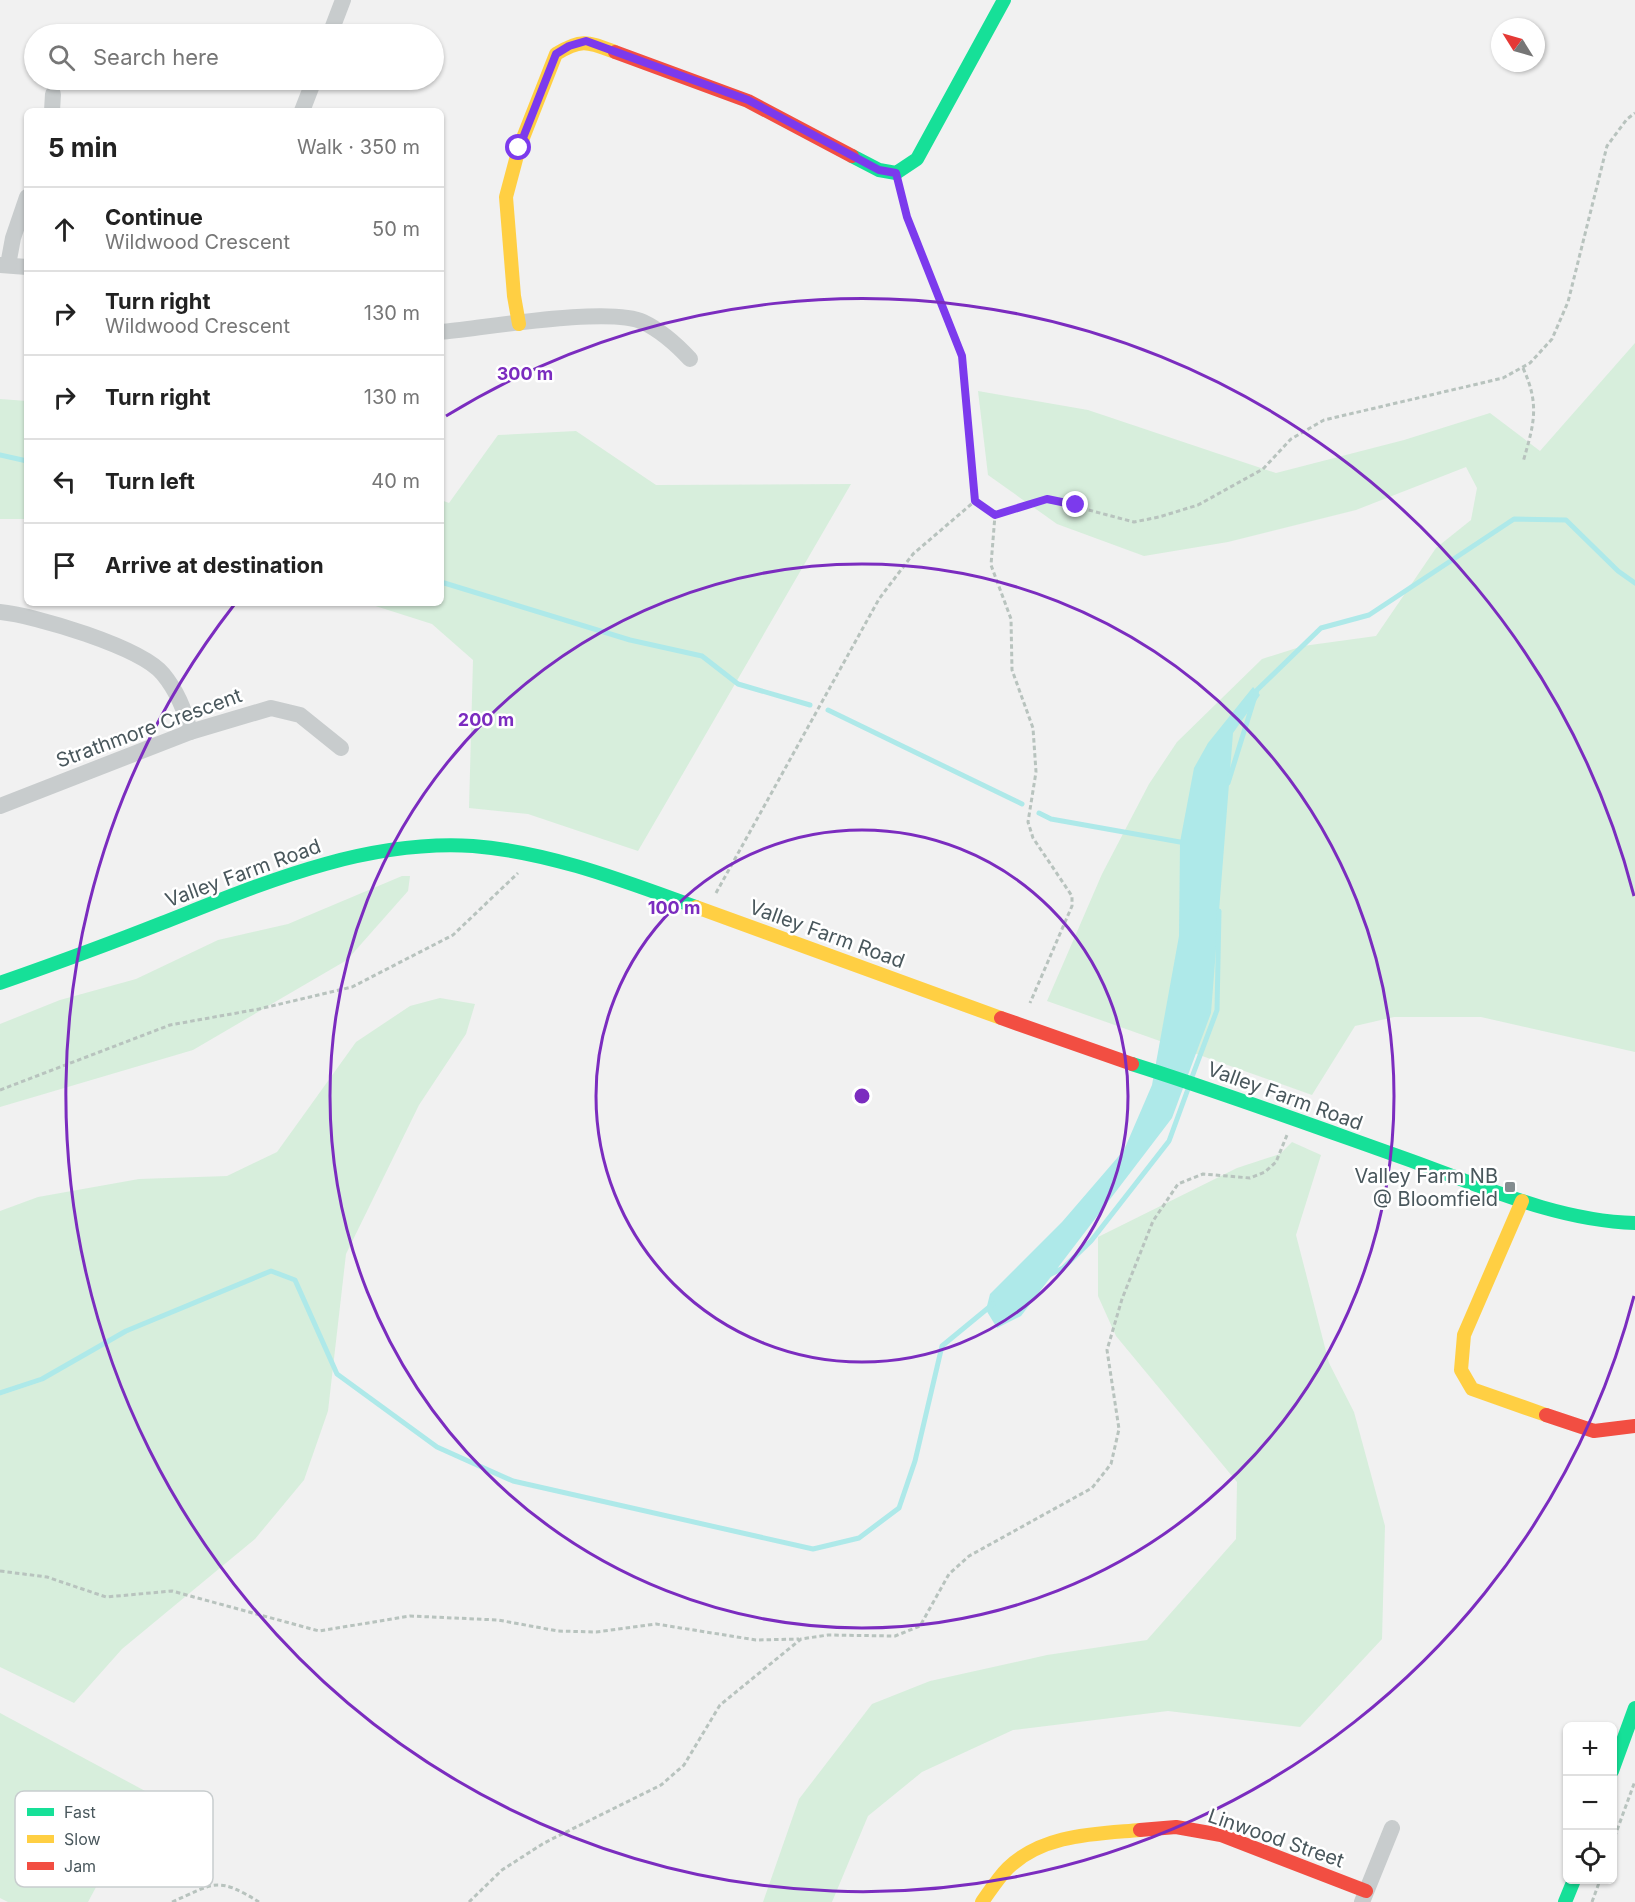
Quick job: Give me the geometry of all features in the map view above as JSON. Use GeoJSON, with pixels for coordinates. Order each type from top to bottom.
{"type":"FeatureCollection","features":[{"type":"Feature","properties":{"kind":"street"},"geometry":{"type":"LineString","coordinates":[[334,24],[343,0]]}},
{"type":"Feature","properties":{"kind":"street"},"geometry":{"type":"LineString","coordinates":[[519,324],[514,296],[507,197],[519,148],[556,54],[569,46],[586,41],[748,100],[879,170],[896,173],[917,159],[1004,0]]}},
{"type":"Feature","properties":{"kind":"street"},"geometry":{"type":"LineString","coordinates":[[303,108],[310,90]]}},
{"type":"Feature","properties":{"kind":"street"},"geometry":{"type":"LineString","coordinates":[[24,206],[4,265],[24,267]]}},
{"type":"Feature","properties":{"kind":"street"},"geometry":{"type":"LineString","coordinates":[[444,332],[613,315],[642,321],[672,340],[690,359]]}},
{"type":"Feature","properties":{"kind":"street"},"geometry":{"type":"LineString","coordinates":[[0,612],[20,614],[121,647],[161,672],[183,705],[190,732]]}},
{"type":"Feature","properties":{"kind":"street","name":"Strathmore Crescent"},"geometry":{"type":"LineString","coordinates":[[0,807],[190,732],[271,708],[300,716],[341,748]]}},
{"type":"Feature","properties":{"kind":"street","name":"Valley Farm Road"},"geometry":{"type":"LineString","coordinates":[[0,983],[279,877],[341,859],[426,846],[477,846],[535,854],[614,876],[1112,1058],[1232,1096],[1522,1201],[1601,1221],[1635,1223]]}},
{"type":"Feature","properties":{"kind":"street"},"geometry":{"type":"LineString","coordinates":[[1522,1201],[1464,1335],[1461,1370],[1472,1389],[1594,1431],[1635,1426]]}},
{"type":"Feature","properties":{"kind":"street"},"geometry":{"type":"LineString","coordinates":[[1617,1757],[1635,1708]]}},
{"type":"Feature","properties":{"kind":"street","name":"Linwood Street"},"geometry":{"type":"LineString","coordinates":[[982,1902],[1008,1868],[1039,1847],[1079,1835],[1176,1827],[1221,1835],[1364,1897]]}},
{"type":"Feature","properties":{"kind":"street"},"geometry":{"type":"LineString","coordinates":[[1364,1897],[1392,1828]]}},
{"type":"Feature","properties":{"kind":"street"},"geometry":{"type":"LineString","coordinates":[[1565,1902],[1572,1884]]}},
{"type":"Feature","properties":{"kind":"path"},"geometry":{"type":"LineString","coordinates":[[995,515],[1047,499],[1134,522],[1198,506],[1263,469],[1291,439],[1324,420],[1503,378],[1523,368],[1552,339],[1569,302],[1607,146],[1627,119],[1635,113]]}},
{"type":"Feature","properties":{"kind":"path"},"geometry":{"type":"LineString","coordinates":[[896,173],[907,217],[962,356],[975,501],[995,515]]}},
{"type":"Feature","properties":{"kind":"path"},"geometry":{"type":"LineString","coordinates":[[1523,368],[1530,384],[1535,419],[1524,462]]}},
{"type":"Feature","properties":{"kind":"path"},"geometry":{"type":"LineString","coordinates":[[708,911],[879,599],[913,554],[975,501]]}},
{"type":"Feature","properties":{"kind":"path"},"geometry":{"type":"LineString","coordinates":[[995,515],[991,565],[1011,619],[1011,670],[1033,728],[1036,772],[1028,822],[1033,838],[1072,896],[1072,906],[1030,1003]]}},
{"type":"Feature","properties":{"kind":"path"},"geometry":{"type":"LineString","coordinates":[[0,1090],[170,1025],[259,1009],[352,987],[453,935],[501,891],[535,854]]}},
{"type":"Feature","properties":{"kind":"path"},"geometry":{"type":"LineString","coordinates":[[0,1571],[47,1577],[106,1597],[172,1591],[319,1631],[410,1616],[498,1620],[558,1631],[596,1632],[656,1624],[756,1640],[801,1639],[828,1635],[895,1636],[920,1626],[949,1574],[969,1556],[1092,1488],[1111,1464],[1119,1429],[1107,1350],[1122,1299],[1153,1221],[1178,1184],[1203,1174],[1250,1178],[1265,1172],[1276,1162],[1294,1118]]}},
{"type":"Feature","properties":{"kind":"path"},"geometry":{"type":"LineString","coordinates":[[469,1902],[502,1870],[544,1843],[661,1785],[684,1765],[720,1705],[737,1688],[801,1639]]}},
{"type":"Feature","properties":{"kind":"path"},"geometry":{"type":"LineString","coordinates":[[1617,1830],[1635,1781]]}},
{"type":"Feature","properties":{"kind":"path"},"geometry":{"type":"LineString","coordinates":[[213,1884],[232,1886],[259,1902]]}},
{"type":"Feature","properties":{"kind":"path"},"geometry":{"type":"LineString","coordinates":[[1592,1902],[1599,1884]]}},
{"type":"Feature","properties":{"kind":"path"},"geometry":{"type":"LineString","coordinates":[[172,1902],[206,1887]]}},
{"type":"Feature","properties":{"kind":"green space"},"geometry":{"type":"Polygon","coordinates":[[[1635,343],[1635,1052],[1481,1017],[1394,1017],[1355,1026],[1312,1095],[1047,1001],[1102,874],[1149,784],[1177,742],[1262,659],[1303,646],[1376,636],[1436,548],[1471,520],[1477,488],[1466,467],[1356,510],[1228,542],[1144,556],[1057,524],[988,475],[978,391],[1088,410],[1276,473],[1404,440],[1490,413],[1540,451],[1635,343]]]}},
{"type":"Feature","properties":{"kind":"green space"},"geometry":{"type":"Polygon","coordinates":[[[0,399],[24,401],[24,519],[0,519],[0,399]]]}},
{"type":"Feature","properties":{"kind":"green space"},"geometry":{"type":"Polygon","coordinates":[[[576,431],[656,485],[851,484],[638,851],[528,814],[469,808],[473,660],[432,624],[375,606],[444,606],[444,501],[449,503],[498,435],[576,431]]]}},
{"type":"Feature","properties":{"kind":"green space"},"geometry":{"type":"Polygon","coordinates":[[[402,876],[410,876],[408,891],[347,960],[193,1050],[0,1107],[0,1024],[60,1000],[136,979],[218,940],[288,924],[402,876]]]}},
{"type":"Feature","properties":{"kind":"green space"},"geometry":{"type":"Polygon","coordinates":[[[440,998],[475,1004],[466,1034],[419,1105],[346,1254],[328,1411],[304,1480],[255,1539],[122,1649],[74,1703],[0,1667],[0,1211],[38,1197],[139,1179],[227,1176],[277,1152],[356,1042],[410,1006],[440,998]]]}},
{"type":"Feature","properties":{"kind":"green space"},"geometry":{"type":"Polygon","coordinates":[[[1292,1142],[1321,1155],[1296,1235],[1329,1363],[1354,1412],[1385,1526],[1382,1639],[1300,1727],[1168,1711],[1013,1730],[922,1772],[868,1816],[832,1902],[763,1902],[799,1799],[872,1704],[930,1681],[1047,1655],[1147,1640],[1236,1539],[1237,1482],[1116,1336],[1098,1296],[1098,1237],[1237,1168],[1280,1154],[1292,1142]]]}},
{"type":"Feature","properties":{"kind":"green space"},"geometry":{"type":"Polygon","coordinates":[[[0,1713],[145,1791],[15,1791],[15,1887],[96,1887],[88,1902],[8,1902],[0,1898],[0,1713]]]}},
{"type":"Feature","properties":{"kind":"water"},"geometry":{"type":"Polygon","coordinates":[[[1253,687],[1260,695],[1233,733],[1211,1013],[1172,1118],[1021,1316],[997,1328],[986,1310],[990,1294],[1062,1222],[1124,1150],[1152,1085],[1179,936],[1180,842],[1194,768],[1208,743],[1253,687]]]}},
{"type":"Feature","properties":{"kind":"waterway"},"geometry":{"type":"LineString","coordinates":[[0,455],[24,460]]}},
{"type":"Feature","properties":{"kind":"waterway"},"geometry":{"type":"LineString","coordinates":[[1228,783],[1257,690],[1321,628],[1369,615],[1514,519],[1566,520],[1618,571],[1635,583]]}},
{"type":"Feature","properties":{"kind":"waterway"},"geometry":{"type":"LineString","coordinates":[[444,583],[630,640],[702,656],[738,684],[810,705]]}},
{"type":"Feature","properties":{"kind":"waterway"},"geometry":{"type":"LineString","coordinates":[[828,710],[1022,804]]}},
{"type":"Feature","properties":{"kind":"waterway"},"geometry":{"type":"LineString","coordinates":[[1039,813],[1051,819],[1180,842]]}},
{"type":"Feature","properties":{"kind":"waterway"},"geometry":{"type":"LineString","coordinates":[[1192,1077],[1217,1010],[1219,911]]}},
{"type":"Feature","properties":{"kind":"waterway"},"geometry":{"type":"LineString","coordinates":[[1049,1275],[1063,1268],[1091,1241],[1169,1141],[1188,1089]]}},
{"type":"Feature","properties":{"kind":"waterway"},"geometry":{"type":"LineString","coordinates":[[0,1393],[42,1379],[126,1331],[271,1271],[295,1280],[337,1374],[437,1447],[513,1481],[813,1549],[859,1538],[899,1508],[915,1461],[942,1346],[993,1304]]}},
{"type":"Feature","properties":{"kind":"traffic: fast"},"geometry":{"type":"LineString","coordinates":[[852,156],[879,170],[896,173],[917,159],[1004,0]]}},
{"type":"Feature","properties":{"kind":"traffic: fast"},"geometry":{"type":"LineString","coordinates":[[0,983],[275,880],[314,867],[392,850],[432,846],[473,846],[530,854],[586,869],[696,907]]}},
{"type":"Feature","properties":{"kind":"traffic: fast"},"geometry":{"type":"LineString","coordinates":[[1132,1064],[1273,1111],[1522,1201],[1578,1216],[1635,1223]]}},
{"type":"Feature","properties":{"kind":"traffic: fast"},"geometry":{"type":"LineString","coordinates":[[1617,1757],[1635,1708]]}},
{"type":"Feature","properties":{"kind":"traffic: fast"},"geometry":{"type":"LineString","coordinates":[[1565,1902],[1572,1884]]}},
{"type":"Feature","properties":{"kind":"traffic: slow"},"geometry":{"type":"LineString","coordinates":[[519,324],[514,296],[506,197],[519,148],[556,54],[572,46],[585,43],[615,52]]}},
{"type":"Feature","properties":{"kind":"traffic: slow"},"geometry":{"type":"LineString","coordinates":[[696,907],[1001,1018]]}},
{"type":"Feature","properties":{"kind":"traffic: slow"},"geometry":{"type":"LineString","coordinates":[[1522,1201],[1464,1335],[1461,1370],[1472,1389],[1546,1415]]}},
{"type":"Feature","properties":{"kind":"traffic: slow"},"geometry":{"type":"LineString","coordinates":[[982,1902],[1008,1868],[1037,1848],[1070,1838],[1140,1830]]}},
{"type":"Feature","properties":{"kind":"traffic: jam"},"geometry":{"type":"LineString","coordinates":[[615,52],[748,101],[852,156]]}},
{"type":"Feature","properties":{"kind":"traffic: jam"},"geometry":{"type":"LineString","coordinates":[[1001,1018],[1132,1064]]}},
{"type":"Feature","properties":{"kind":"traffic: jam"},"geometry":{"type":"LineString","coordinates":[[1546,1415],[1594,1431],[1635,1426]]}},
{"type":"Feature","properties":{"kind":"traffic: jam"},"geometry":{"type":"LineString","coordinates":[[1140,1830],[1176,1827],[1221,1835],[1366,1891]]}},
{"type":"Feature","properties":{"kind":"place","name":"Valley Farm NB @ Bloomfield"},"geometry":{"type":"Point","coordinates":[1510,1187]}},
{"type":"Feature","properties":{"kind":"route"},"geometry":{"type":"LineString","coordinates":[[519,148],[556,54],[569,46],[586,41],[748,100],[879,170],[896,173],[907,217],[962,356],[975,501],[995,515],[1047,499],[1076,505]]}}]}
